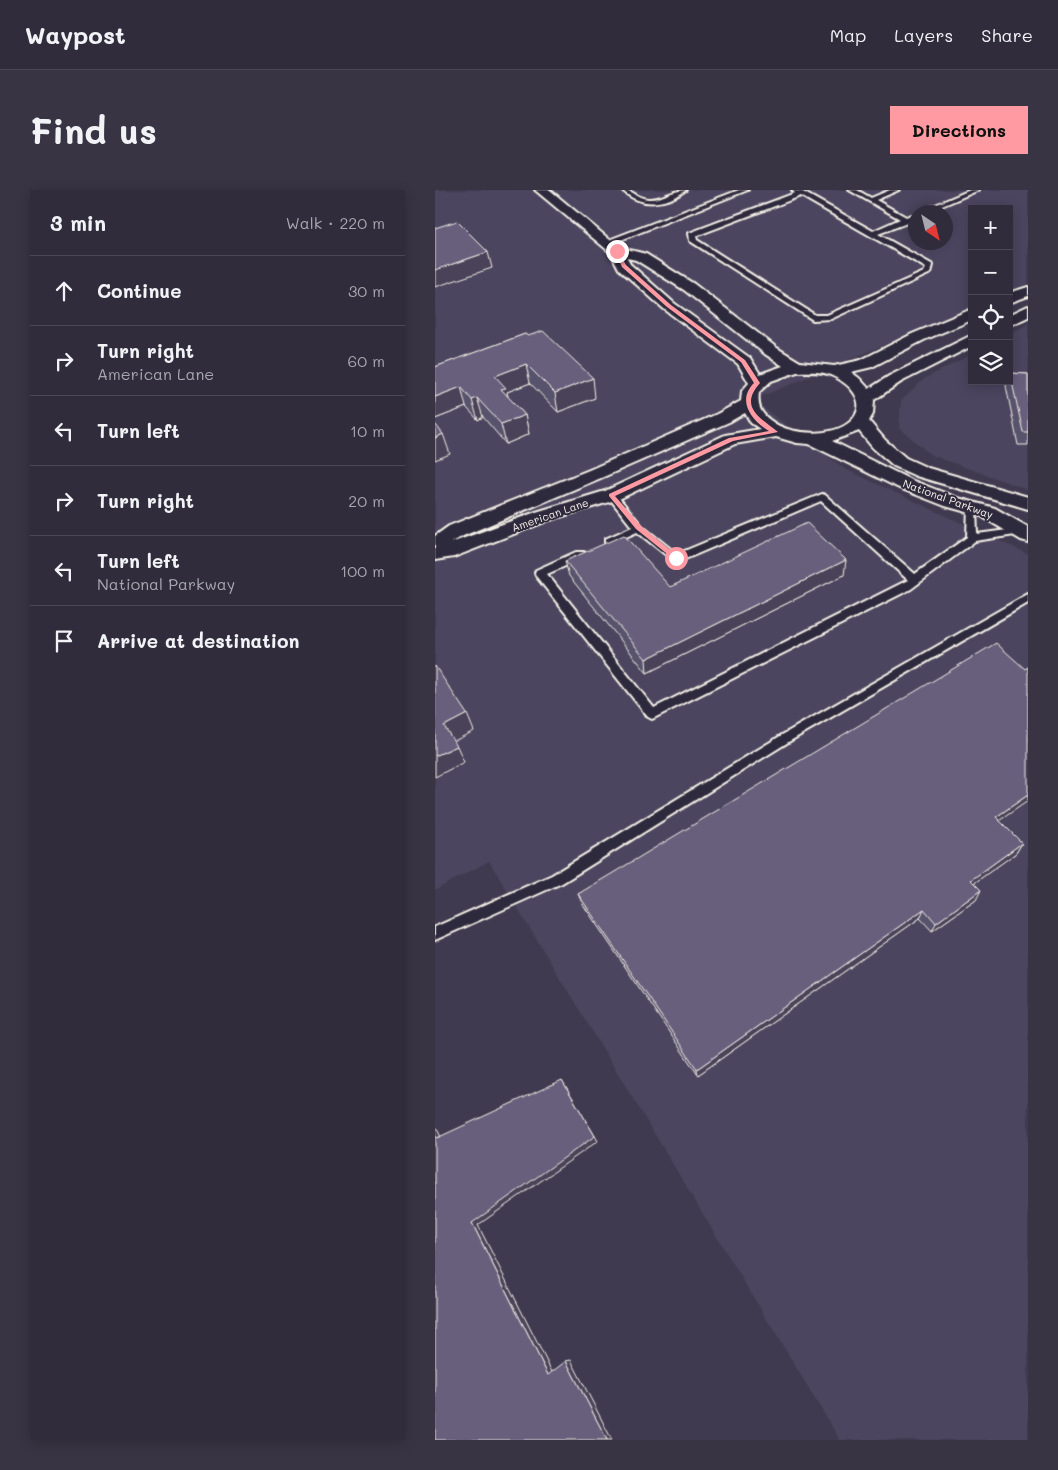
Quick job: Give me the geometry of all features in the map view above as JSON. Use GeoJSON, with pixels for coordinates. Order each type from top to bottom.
{"type":"FeatureCollection","features":[{"type":"Feature","properties":{"kind":"street"},"geometry":{"type":"LineString","coordinates":[[542,190],[611,247],[624,266],[669,306],[743,361],[757,383]]}},
{"type":"Feature","properties":{"kind":"street"},"geometry":{"type":"LineString","coordinates":[[611,247],[641,257],[689,287],[771,351],[796,367]]}},
{"type":"Feature","properties":{"kind":"street"},"geometry":{"type":"LineString","coordinates":[[1013,297],[1028,291]]}},
{"type":"Feature","properties":{"kind":"street"},"geometry":{"type":"LineString","coordinates":[[1013,318],[1028,311]]}},
{"type":"Feature","properties":{"kind":"street"},"geometry":{"type":"LineString","coordinates":[[834,371],[866,364],[918,337],[968,316]]}},
{"type":"Feature","properties":{"kind":"street"},"geometry":{"type":"LineString","coordinates":[[867,398],[895,379],[968,342]]}},
{"type":"Feature","properties":{"kind":"street"},"geometry":{"type":"LineString","coordinates":[[796,367],[816,367],[834,371],[849,378],[861,387],[867,398],[866,410],[861,421],[849,430],[833,436],[814,439],[794,438],[775,432],[760,423],[750,412],[748,399],[752,388],[763,378],[778,370],[796,367]]}},
{"type":"Feature","properties":{"kind":"street","name":"American Lane"},"geometry":{"type":"LineString","coordinates":[[435,545],[455,531],[715,422],[749,404]]}},
{"type":"Feature","properties":{"kind":"street","name":"National Parkway"},"geometry":{"type":"LineString","coordinates":[[861,421],[879,444],[900,462],[922,472],[1028,503]]}},
{"type":"Feature","properties":{"kind":"street","name":"American Lane"},"geometry":{"type":"LineString","coordinates":[[435,553],[447,552],[543,516],[611,495],[731,439],[775,432]]}},
{"type":"Feature","properties":{"kind":"street","name":"National Parkway"},"geometry":{"type":"LineString","coordinates":[[814,439],[905,484],[952,502],[988,512],[1025,533]]}},
{"type":"Feature","properties":{"kind":"lane"},"geometry":{"type":"LineString","coordinates":[[625,190],[639,201],[652,202],[683,190]]}},
{"type":"Feature","properties":{"kind":"lane"},"geometry":{"type":"LineString","coordinates":[[611,247],[745,190]]}},
{"type":"Feature","properties":{"kind":"lane"},"geometry":{"type":"LineString","coordinates":[[852,190],[907,220]]}},
{"type":"Feature","properties":{"kind":"lane"},"geometry":{"type":"LineString","coordinates":[[871,200],[896,190]]}},
{"type":"Feature","properties":{"kind":"lane"},"geometry":{"type":"LineString","coordinates":[[940,205],[976,190]]}},
{"type":"Feature","properties":{"kind":"lane"},"geometry":{"type":"LineString","coordinates":[[798,192],[930,267],[927,273],[827,317],[813,318],[695,241],[693,235],[798,192]]}},
{"type":"Feature","properties":{"kind":"lane"},"geometry":{"type":"LineString","coordinates":[[872,234],[907,220]]}},
{"type":"Feature","properties":{"kind":"lane"},"geometry":{"type":"LineString","coordinates":[[611,495],[638,528],[676,558],[823,496],[915,580]]}},
{"type":"Feature","properties":{"kind":"lane"},"geometry":{"type":"LineString","coordinates":[[971,507],[972,538]]}},
{"type":"Feature","properties":{"kind":"lane"},"geometry":{"type":"LineString","coordinates":[[638,528],[540,573],[652,714],[898,590],[915,580],[972,538],[1025,533]]}},
{"type":"Feature","properties":{"kind":"lane"},"geometry":{"type":"LineString","coordinates":[[435,934],[557,879],[786,738],[1028,598]]}},
{"type":"Feature","properties":{"kind":"shaded area"},"geometry":{"type":"Polygon","coordinates":[[[435,190],[1028,190],[1028,284],[1013,290],[1013,205],[968,205],[968,310],[753,400],[845,469],[1028,554],[1028,1440],[840,1440],[489,861],[435,890],[435,190]]]}},
{"type":"Feature","properties":{"kind":"shaded area"},"geometry":{"type":"Polygon","coordinates":[[[1028,324],[1028,490],[931,455],[899,428],[901,401],[924,379],[968,356],[968,385],[1013,385],[1013,332],[1028,324]]]}},
{"type":"Feature","properties":{"kind":"building"},"geometry":{"type":"Polygon","coordinates":[[[457,221],[488,252],[435,270],[435,228],[457,221]]]}},
{"type":"Feature","properties":{"kind":"building"},"geometry":{"type":"Polygon","coordinates":[[[543,331],[593,378],[555,393],[526,364],[495,376],[506,388],[501,389],[525,415],[501,424],[477,398],[472,400],[461,387],[435,397],[435,367],[525,334],[528,336],[543,331]]]}},
{"type":"Feature","properties":{"kind":"building"},"geometry":{"type":"Polygon","coordinates":[[[1013,373],[1028,374],[1028,432],[1023,432],[1013,385],[1013,373]]]}},
{"type":"Feature","properties":{"kind":"building"},"geometry":{"type":"Polygon","coordinates":[[[435,424],[443,434],[435,438],[435,424]]]}},
{"type":"Feature","properties":{"kind":"building"},"geometry":{"type":"Polygon","coordinates":[[[807,523],[846,560],[646,659],[565,561],[624,535],[670,587],[807,523]]]}},
{"type":"Feature","properties":{"kind":"building"},"geometry":{"type":"Polygon","coordinates":[[[996,643],[1025,669],[1028,667],[1028,795],[996,817],[1022,843],[971,880],[981,890],[936,923],[924,909],[697,1069],[578,894],[996,643]]]}},
{"type":"Feature","properties":{"kind":"building"},"geometry":{"type":"Polygon","coordinates":[[[435,666],[467,714],[444,726],[457,746],[435,756],[435,666]]]}},
{"type":"Feature","properties":{"kind":"building"},"geometry":{"type":"Polygon","coordinates":[[[562,1080],[595,1136],[472,1223],[548,1375],[566,1361],[607,1440],[435,1440],[435,1135],[437,1138],[562,1080]]]}},
{"type":"Feature","properties":{"kind":"route"},"geometry":{"type":"LineString","coordinates":[[617,251],[624,266],[669,306],[743,361],[757,383],[752,388],[748,399],[750,412],[760,423],[775,432],[731,439],[611,495],[638,528],[676,558]]}}]}
